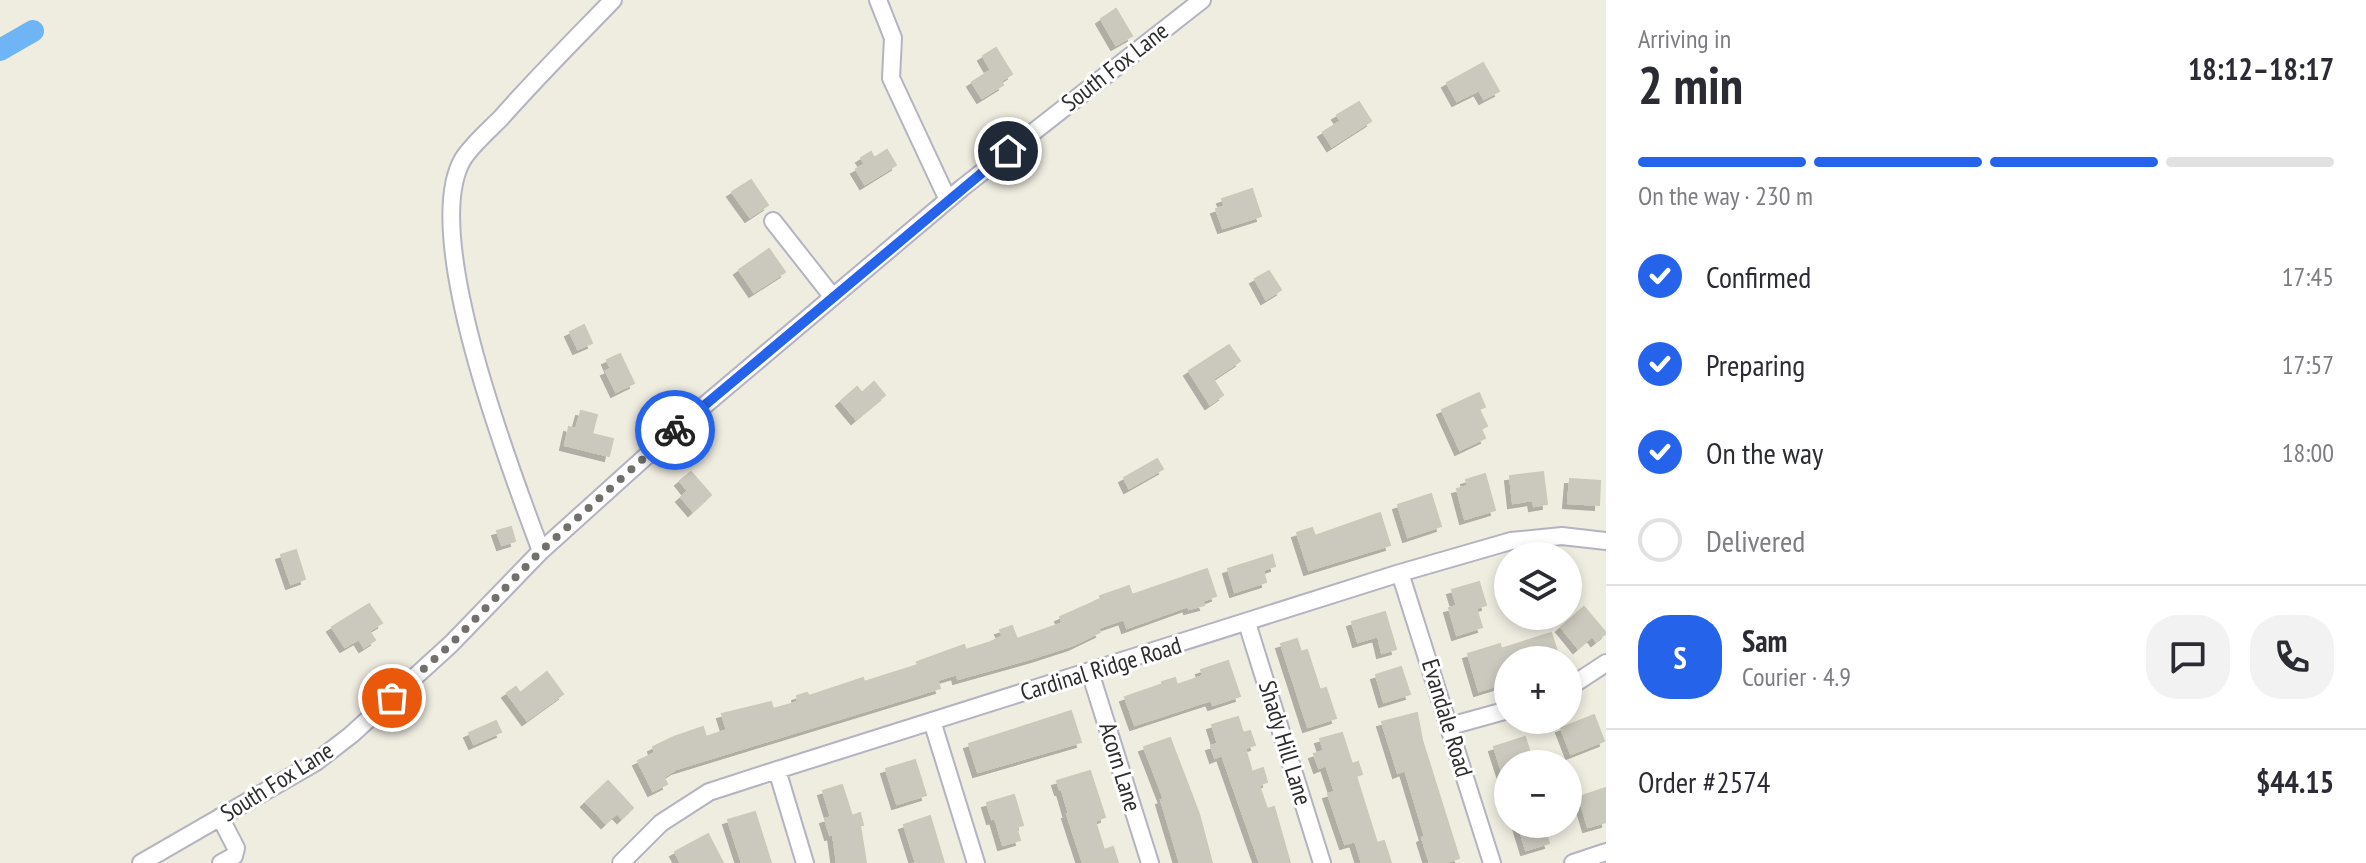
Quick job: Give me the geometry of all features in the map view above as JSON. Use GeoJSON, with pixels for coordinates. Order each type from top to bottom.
{"type":"FeatureCollection","features":[{"type":"Feature","properties":{"kind":"street"},"geometry":{"type":"LineString","coordinates":[[541,551],[482,379],[463,312],[449,224],[454,185],[463,159],[613,0]]}},
{"type":"Feature","properties":{"kind":"street"},"geometry":{"type":"LineString","coordinates":[[878,0],[893,38],[891,78],[948,200]]}},
{"type":"Feature","properties":{"kind":"street","name":"South Fox Lane"},"geometry":{"type":"LineString","coordinates":[[141,863],[316,762],[351,735],[451,644],[541,551],[673,432],[948,200],[1202,0]]}},
{"type":"Feature","properties":{"kind":"street"},"geometry":{"type":"LineString","coordinates":[[773,221],[832,296]]}},
{"type":"Feature","properties":{"kind":"street","name":"Cardinal Ridge Road"},"geometry":{"type":"LineString","coordinates":[[621,863],[661,823],[709,792],[1400,573],[1511,541],[1562,536],[1606,541]]}},
{"type":"Feature","properties":{"kind":"street","name":"Evandale Road"},"geometry":{"type":"LineString","coordinates":[[1400,573],[1492,863]]}},
{"type":"Feature","properties":{"kind":"street","name":"Shady Hill Lane"},"geometry":{"type":"LineString","coordinates":[[1247,623],[1322,863]]}},
{"type":"Feature","properties":{"kind":"street"},"geometry":{"type":"LineString","coordinates":[[1582,679],[1606,663]]}},
{"type":"Feature","properties":{"kind":"street","name":"Acorn Lane"},"geometry":{"type":"LineString","coordinates":[[1090,672],[1150,863]]}},
{"type":"Feature","properties":{"kind":"street"},"geometry":{"type":"LineString","coordinates":[[1450,726],[1494,714]]}},
{"type":"Feature","properties":{"kind":"street"},"geometry":{"type":"LineString","coordinates":[[932,721],[976,863]]}},
{"type":"Feature","properties":{"kind":"street"},"geometry":{"type":"LineString","coordinates":[[777,770],[805,863]]}},
{"type":"Feature","properties":{"kind":"street"},"geometry":{"type":"LineString","coordinates":[[220,817],[236,848],[234,856],[221,863]]}},
{"type":"Feature","properties":{"kind":"street"},"geometry":{"type":"LineString","coordinates":[[1573,863],[1606,852]]}},
{"type":"Feature","properties":{"kind":"building"},"geometry":{"type":"Polygon","coordinates":[[[1116,9],[1132,36],[1116,45],[1101,19],[1116,9]]]}},
{"type":"Feature","properties":{"kind":"building"},"geometry":{"type":"Polygon","coordinates":[[[996,48],[1012,74],[1001,81],[1003,85],[982,98],[972,82],[991,70],[983,56],[996,48]]]}},
{"type":"Feature","properties":{"kind":"building"},"geometry":{"type":"Polygon","coordinates":[[[1483,63],[1499,91],[1484,99],[1479,90],[1457,101],[1447,83],[1483,63]]]}},
{"type":"Feature","properties":{"kind":"building"},"geometry":{"type":"Polygon","coordinates":[[[1359,102],[1371,121],[1332,146],[1323,132],[1341,121],[1337,115],[1359,102]]]}},
{"type":"Feature","properties":{"kind":"building"},"geometry":{"type":"Polygon","coordinates":[[[887,150],[896,165],[865,184],[856,169],[865,164],[861,158],[871,152],[874,158],[887,150]]]}},
{"type":"Feature","properties":{"kind":"building"},"geometry":{"type":"Polygon","coordinates":[[[751,180],[768,205],[750,217],[732,192],[751,180]]]}},
{"type":"Feature","properties":{"kind":"building"},"geometry":{"type":"Polygon","coordinates":[[[1252,189],[1261,216],[1223,228],[1216,209],[1225,206],[1222,199],[1252,189]]]}},
{"type":"Feature","properties":{"kind":"building"},"geometry":{"type":"Polygon","coordinates":[[[769,249],[785,272],[754,292],[739,270],[769,249]]]}},
{"type":"Feature","properties":{"kind":"building"},"geometry":{"type":"Polygon","coordinates":[[[1269,271],[1281,290],[1266,299],[1255,279],[1269,271]]]}},
{"type":"Feature","properties":{"kind":"building"},"geometry":{"type":"Polygon","coordinates":[[[584,325],[592,343],[578,349],[570,332],[584,325]]]}},
{"type":"Feature","properties":{"kind":"building"},"geometry":{"type":"Polygon","coordinates":[[[1229,345],[1240,361],[1213,379],[1223,395],[1210,404],[1189,371],[1229,345]]]}},
{"type":"Feature","properties":{"kind":"building"},"geometry":{"type":"Polygon","coordinates":[[[620,354],[634,383],[616,392],[606,371],[611,369],[607,360],[620,354]]]}},
{"type":"Feature","properties":{"kind":"building"},"geometry":{"type":"Polygon","coordinates":[[[874,382],[885,395],[856,419],[841,401],[857,387],[862,393],[874,382]]]}},
{"type":"Feature","properties":{"kind":"building"},"geometry":{"type":"Polygon","coordinates":[[[1479,393],[1485,407],[1479,409],[1487,426],[1481,429],[1485,438],[1460,450],[1442,410],[1479,393]]]}},
{"type":"Feature","properties":{"kind":"building"},"geometry":{"type":"Polygon","coordinates":[[[581,411],[597,415],[592,434],[613,439],[609,456],[565,445],[569,427],[576,429],[581,411]]]}},
{"type":"Feature","properties":{"kind":"building"},"geometry":{"type":"Polygon","coordinates":[[[1157,459],[1163,469],[1129,488],[1124,478],[1157,459]]]}},
{"type":"Feature","properties":{"kind":"building"},"geometry":{"type":"Polygon","coordinates":[[[691,472],[711,495],[693,511],[681,497],[688,491],[680,481],[691,472]]]}},
{"type":"Feature","properties":{"kind":"building"},"geometry":{"type":"Polygon","coordinates":[[[1543,472],[1547,504],[1534,506],[1533,500],[1513,503],[1510,476],[1543,472]]]}},
{"type":"Feature","properties":{"kind":"building"},"geometry":{"type":"Polygon","coordinates":[[[1485,474],[1495,510],[1465,519],[1457,489],[1468,486],[1466,480],[1485,474]]]}},
{"type":"Feature","properties":{"kind":"building"},"geometry":{"type":"Polygon","coordinates":[[[1570,479],[1600,481],[1599,505],[1568,503],[1570,479]]]}},
{"type":"Feature","properties":{"kind":"building"},"geometry":{"type":"Polygon","coordinates":[[[1431,494],[1441,526],[1408,537],[1398,505],[1431,494]]]}},
{"type":"Feature","properties":{"kind":"building"},"geometry":{"type":"Polygon","coordinates":[[[1380,513],[1390,545],[1309,570],[1297,533],[1312,528],[1315,536],[1380,513]]]}},
{"type":"Feature","properties":{"kind":"building"},"geometry":{"type":"Polygon","coordinates":[[[511,527],[515,541],[502,545],[497,531],[511,527]]]}},
{"type":"Feature","properties":{"kind":"building"},"geometry":{"type":"Polygon","coordinates":[[[296,550],[305,579],[291,584],[281,555],[296,550]]]}},
{"type":"Feature","properties":{"kind":"building"},"geometry":{"type":"Polygon","coordinates":[[[1272,555],[1275,566],[1263,570],[1266,582],[1235,592],[1228,569],[1272,555]]]}},
{"type":"Feature","properties":{"kind":"building"},"geometry":{"type":"Polygon","coordinates":[[[1207,569],[1216,596],[1202,601],[1204,605],[1189,609],[1188,606],[1127,628],[1124,619],[1098,628],[1100,632],[1073,645],[958,679],[957,674],[937,680],[940,688],[676,769],[664,777],[667,784],[653,791],[638,761],[655,753],[653,747],[674,737],[703,727],[706,737],[727,730],[722,714],[771,702],[773,709],[798,702],[797,696],[807,693],[809,696],[863,678],[864,682],[918,665],[917,662],[964,645],[966,650],[991,642],[1003,636],[1000,630],[1012,626],[1017,639],[1063,623],[1060,617],[1101,599],[1100,596],[1129,586],[1132,595],[1207,569]]]}},
{"type":"Feature","properties":{"kind":"building"},"geometry":{"type":"Polygon","coordinates":[[[1479,582],[1486,605],[1476,608],[1482,627],[1457,635],[1449,608],[1457,606],[1452,590],[1479,582]]]}},
{"type":"Feature","properties":{"kind":"building"},"geometry":{"type":"Polygon","coordinates":[[[369,604],[382,623],[369,631],[375,640],[364,647],[359,639],[345,647],[332,627],[369,604]]]}},
{"type":"Feature","properties":{"kind":"building"},"geometry":{"type":"Polygon","coordinates":[[[1584,607],[1606,633],[1596,641],[1592,636],[1576,646],[1563,630],[1582,630],[1584,607]]]}},
{"type":"Feature","properties":{"kind":"building"},"geometry":{"type":"Polygon","coordinates":[[[1385,612],[1396,649],[1382,653],[1378,636],[1358,642],[1352,622],[1385,612]]]}},
{"type":"Feature","properties":{"kind":"building"},"geometry":{"type":"Polygon","coordinates":[[[1551,633],[1555,646],[1510,646],[1551,633]]]}},
{"type":"Feature","properties":{"kind":"building"},"geometry":{"type":"Polygon","coordinates":[[[1297,639],[1301,652],[1307,650],[1320,690],[1326,688],[1336,718],[1308,727],[1281,644],[1297,639]]]}},
{"type":"Feature","properties":{"kind":"building"},"geometry":{"type":"Polygon","coordinates":[[[1500,644],[1494,646],[1494,686],[1479,691],[1468,654],[1500,644]]]}},
{"type":"Feature","properties":{"kind":"building"},"geometry":{"type":"Polygon","coordinates":[[[1228,661],[1240,696],[1213,705],[1211,700],[1135,725],[1125,697],[1175,678],[1177,685],[1203,676],[1201,670],[1228,661]]]}},
{"type":"Feature","properties":{"kind":"building"},"geometry":{"type":"Polygon","coordinates":[[[1401,667],[1410,694],[1384,702],[1376,675],[1401,667]]]}},
{"type":"Feature","properties":{"kind":"building"},"geometry":{"type":"Polygon","coordinates":[[[547,672],[563,694],[527,720],[507,693],[516,687],[520,693],[547,672]]]}},
{"type":"Feature","properties":{"kind":"building"},"geometry":{"type":"Polygon","coordinates":[[[1071,711],[1081,742],[978,772],[969,744],[1071,711]]]}},
{"type":"Feature","properties":{"kind":"building"},"geometry":{"type":"Polygon","coordinates":[[[1417,713],[1422,740],[1459,858],[1443,863],[1430,863],[1405,770],[1398,773],[1382,722],[1417,713]]]}},
{"type":"Feature","properties":{"kind":"building"},"geometry":{"type":"Polygon","coordinates":[[[1594,715],[1604,741],[1581,750],[1569,750],[1563,734],[1582,734],[1582,720],[1594,715]]]}},
{"type":"Feature","properties":{"kind":"building"},"geometry":{"type":"Polygon","coordinates":[[[1238,717],[1243,733],[1250,731],[1255,745],[1245,748],[1252,772],[1263,768],[1267,782],[1259,785],[1267,809],[1274,807],[1290,863],[1260,863],[1222,755],[1215,758],[1211,746],[1218,744],[1212,725],[1238,717]]]}},
{"type":"Feature","properties":{"kind":"building"},"geometry":{"type":"Polygon","coordinates":[[[496,721],[501,732],[474,744],[469,733],[496,721]]]}},
{"type":"Feature","properties":{"kind":"building"},"geometry":{"type":"Polygon","coordinates":[[[1342,733],[1352,764],[1358,762],[1362,774],[1356,776],[1377,843],[1384,841],[1391,863],[1362,863],[1355,841],[1345,844],[1328,794],[1335,792],[1326,765],[1319,768],[1314,754],[1324,751],[1320,739],[1342,733]]]}},
{"type":"Feature","properties":{"kind":"building"},"geometry":{"type":"Polygon","coordinates":[[[1525,737],[1529,750],[1495,750],[1494,747],[1525,737]]]}},
{"type":"Feature","properties":{"kind":"building"},"geometry":{"type":"Polygon","coordinates":[[[1170,738],[1199,814],[1212,863],[1180,863],[1161,800],[1164,799],[1144,747],[1170,738]]]}},
{"type":"Feature","properties":{"kind":"building"},"geometry":{"type":"Polygon","coordinates":[[[915,760],[926,795],[897,804],[886,769],[915,760]]]}},
{"type":"Feature","properties":{"kind":"building"},"geometry":{"type":"Polygon","coordinates":[[[1090,771],[1105,817],[1095,821],[1104,850],[1113,847],[1118,863],[1083,863],[1067,814],[1057,781],[1090,771]]]}},
{"type":"Feature","properties":{"kind":"building"},"geometry":{"type":"Polygon","coordinates":[[[608,781],[633,808],[622,818],[617,813],[606,823],[586,802],[608,781]]]}},
{"type":"Feature","properties":{"kind":"building"},"geometry":{"type":"Polygon","coordinates":[[[842,785],[852,816],[860,813],[866,863],[837,863],[833,834],[830,835],[825,819],[831,817],[823,791],[842,785]]]}},
{"type":"Feature","properties":{"kind":"building"},"geometry":{"type":"Polygon","coordinates":[[[1606,788],[1606,822],[1588,827],[1582,796],[1606,788]]]}},
{"type":"Feature","properties":{"kind":"building"},"geometry":{"type":"Polygon","coordinates":[[[1014,795],[1023,825],[1016,827],[1020,840],[1003,845],[987,803],[1014,795]]]}},
{"type":"Feature","properties":{"kind":"building"},"geometry":{"type":"Polygon","coordinates":[[[755,812],[771,863],[742,863],[728,820],[755,812]]]}},
{"type":"Feature","properties":{"kind":"building"},"geometry":{"type":"Polygon","coordinates":[[[930,816],[944,863],[916,863],[904,825],[930,816]]]}},
{"type":"Feature","properties":{"kind":"building"},"geometry":{"type":"Polygon","coordinates":[[[708,834],[723,863],[681,863],[675,852],[708,834]]]}},
{"type":"Feature","properties":{"kind":"building"},"geometry":{"type":"Polygon","coordinates":[[[1522,838],[1547,838],[1549,843],[1526,850],[1522,838]]]}},
{"type":"Feature","properties":{"kind":"waterway"},"geometry":{"type":"LineString","coordinates":[[0,50],[33,31]]}},
{"type":"Feature","properties":{"kind":"way so far"},"geometry":{"type":"LineString","coordinates":[[392,698],[451,644],[582,512],[675,430]]}},
{"type":"Feature","properties":{"kind":"route"},"geometry":{"type":"LineString","coordinates":[[675,430],[1008,151]]}}]}
